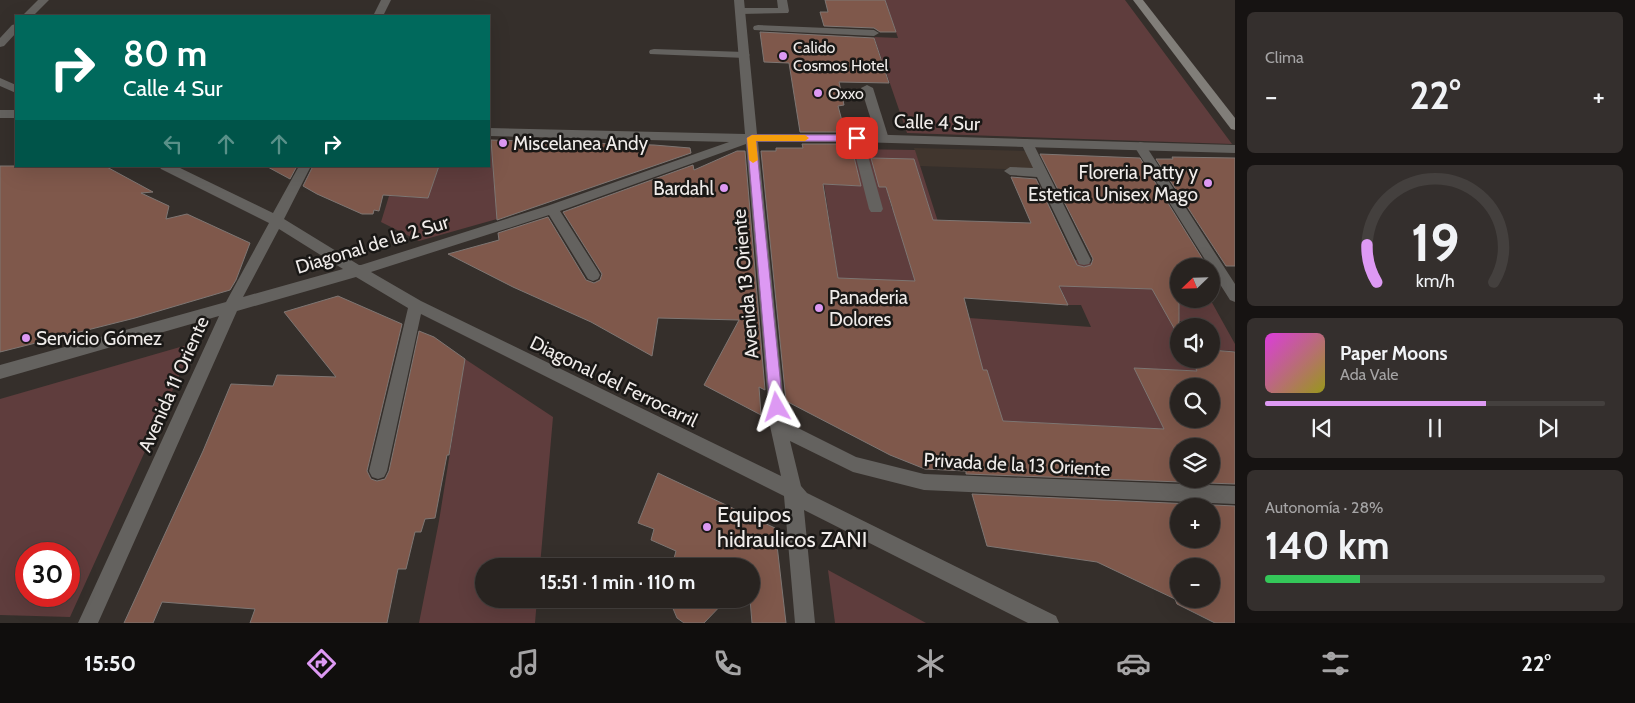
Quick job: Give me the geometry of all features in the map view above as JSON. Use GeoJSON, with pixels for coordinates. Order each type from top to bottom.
{"type":"FeatureCollection","features":[{"type":"Feature","properties":{"kind":"street"},"geometry":{"type":"LineString","coordinates":[[29,15],[44,0]]}},
{"type":"Feature","properties":{"kind":"street"},"geometry":{"type":"LineString","coordinates":[[378,15],[386,0]]}},
{"type":"Feature","properties":{"kind":"street"},"geometry":{"type":"LineString","coordinates":[[740,5],[784,12],[782,0]]}},
{"type":"Feature","properties":{"kind":"street"},"geometry":{"type":"LineString","coordinates":[[1138,0],[1235,126]]}},
{"type":"Feature","properties":{"kind":"street","name":"Avenida 13 Oriente"},"geometry":{"type":"LineString","coordinates":[[740,5],[778,426],[793,491],[805,623]]}},
{"type":"Feature","properties":{"kind":"street"},"geometry":{"type":"LineString","coordinates":[[758,28],[874,33]]}},
{"type":"Feature","properties":{"kind":"street"},"geometry":{"type":"LineString","coordinates":[[0,44],[15,29]]}},
{"type":"Feature","properties":{"kind":"street"},"geometry":{"type":"LineString","coordinates":[[654,52],[744,55]]}},
{"type":"Feature","properties":{"kind":"street"},"geometry":{"type":"LineString","coordinates":[[0,81],[15,89]]}},
{"type":"Feature","properties":{"kind":"street"},"geometry":{"type":"LineString","coordinates":[[867,88],[883,139]]}},
{"type":"Feature","properties":{"kind":"street"},"geometry":{"type":"LineString","coordinates":[[0,114],[15,114]]}},
{"type":"Feature","properties":{"kind":"street","name":"Calle 4 Sur"},"geometry":{"type":"LineString","coordinates":[[490,132],[752,138],[857,138],[1235,149]]}},
{"type":"Feature","properties":{"kind":"street","name":"Diagonal de la 2 Sur"},"geometry":{"type":"LineString","coordinates":[[0,372],[357,271],[552,209],[752,138]]}},
{"type":"Feature","properties":{"kind":"street"},"geometry":{"type":"LineString","coordinates":[[857,138],[876,209]]}},
{"type":"Feature","properties":{"kind":"street"},"geometry":{"type":"LineString","coordinates":[[1027,143],[1084,260]]}},
{"type":"Feature","properties":{"kind":"street"},"geometry":{"type":"LineString","coordinates":[[1140,146],[1235,296]]}},
{"type":"Feature","properties":{"kind":"street","name":"Diagonal del Ferrocarril"},"geometry":{"type":"LineString","coordinates":[[167,167],[277,222],[416,305],[793,491],[801,499],[1049,623]]}},
{"type":"Feature","properties":{"kind":"street","name":"Avenida 11 Oriente"},"geometry":{"type":"LineString","coordinates":[[88,623],[231,307],[304,167]]}},
{"type":"Feature","properties":{"kind":"street"},"geometry":{"type":"LineString","coordinates":[[1010,171],[1041,173]]}},
{"type":"Feature","properties":{"kind":"street"},"geometry":{"type":"LineString","coordinates":[[552,209],[593,275]]}},
{"type":"Feature","properties":{"kind":"street"},"geometry":{"type":"LineString","coordinates":[[378,471],[416,305]]}},
{"type":"Feature","properties":{"kind":"street","name":"Privada de la 13 Oriente"},"geometry":{"type":"LineString","coordinates":[[778,426],[853,464],[924,482],[1235,495]]}},
{"type":"Feature","properties":{"kind":"shaded area"},"geometry":{"type":"Polygon","coordinates":[[[885,0],[1125,0],[1232,144],[907,133],[874,37],[898,38],[885,0]]]}},
{"type":"Feature","properties":{"kind":"shaded area"},"geometry":{"type":"Polygon","coordinates":[[[491,140],[497,219],[419,241],[381,222],[389,196],[428,198],[439,167],[490,167],[491,140]]]}},
{"type":"Feature","properties":{"kind":"shaded area"},"geometry":{"type":"Polygon","coordinates":[[[914,148],[1028,151],[1036,170],[920,166],[914,148]]]}},
{"type":"Feature","properties":{"kind":"shaded area"},"geometry":{"type":"Polygon","coordinates":[[[849,149],[915,150],[949,256],[907,254],[915,281],[838,278],[824,184],[857,186],[849,149]],[[878,158],[892,209],[930,210],[914,159],[878,158]]]}},
{"type":"Feature","properties":{"kind":"shaded area"},"geometry":{"type":"Polygon","coordinates":[[[1024,258],[1080,260],[1092,263],[1105,287],[1170,290],[1170,308],[1215,308],[1235,344],[1235,351],[1220,350],[1220,318],[1170,318],[1170,368],[1220,368],[1220,364],[1235,365],[1220,378],[1201,378],[1197,371],[1135,368],[1164,429],[1003,421],[986,370],[944,369],[973,331],[969,318],[1091,327],[1081,305],[1068,305],[1050,264],[1024,258]]]}},
{"type":"Feature","properties":{"kind":"shaded area"},"geometry":{"type":"Polygon","coordinates":[[[194,343],[80,595],[80,542],[15,542],[15,607],[75,607],[70,617],[0,615],[0,399],[194,343]]]}},
{"type":"Feature","properties":{"kind":"shaded area"},"geometry":{"type":"Polygon","coordinates":[[[465,359],[553,417],[541,558],[475,558],[475,608],[536,608],[535,623],[419,623],[439,521],[465,359]]]}},
{"type":"Feature","properties":{"kind":"shaded area"},"geometry":{"type":"Polygon","coordinates":[[[828,570],[926,623],[835,623],[828,570]]]}},
{"type":"Feature","properties":{"kind":"building"},"geometry":{"type":"Polygon","coordinates":[[[825,0],[885,0],[896,32],[880,32],[874,28],[824,26],[820,12],[828,12],[825,0]]]}},
{"type":"Feature","properties":{"kind":"building"},"geometry":{"type":"Polygon","coordinates":[[[760,32],[874,38],[889,83],[839,82],[844,105],[838,106],[845,132],[800,132],[789,63],[764,62],[760,32]]]}},
{"type":"Feature","properties":{"kind":"building"},"geometry":{"type":"Polygon","coordinates":[[[491,140],[654,145],[690,148],[691,153],[497,220],[491,140]]]}},
{"type":"Feature","properties":{"kind":"building"},"geometry":{"type":"Polygon","coordinates":[[[802,144],[847,144],[850,157],[854,157],[861,186],[823,184],[838,278],[915,281],[886,187],[879,187],[871,158],[914,159],[933,220],[1031,223],[1011,177],[1036,179],[1077,265],[1084,267],[1091,265],[1093,259],[1040,154],[1140,158],[1202,258],[1170,258],[1170,308],[1179,308],[1179,318],[1170,318],[1170,321],[1152,289],[1059,286],[1068,305],[964,298],[983,370],[987,370],[1003,421],[1164,429],[1134,368],[1197,371],[1196,368],[1220,368],[1220,351],[1235,352],[1235,484],[1220,483],[1220,438],[1170,438],[1170,482],[966,474],[966,471],[925,469],[890,455],[786,401],[761,151],[776,151],[776,148],[803,148],[802,144]]]}},
{"type":"Feature","properties":{"kind":"building"},"geometry":{"type":"Polygon","coordinates":[[[737,151],[745,151],[765,390],[759,387],[761,415],[704,385],[739,320],[658,318],[652,356],[591,322],[513,287],[448,254],[499,240],[498,233],[548,217],[586,280],[594,283],[600,280],[602,274],[563,212],[693,165],[694,170],[737,151]]]}},
{"type":"Feature","properties":{"kind":"building"},"geometry":{"type":"Polygon","coordinates":[[[1172,157],[1235,158],[1235,266],[1226,266],[1156,159],[1173,159],[1172,157]]]}},
{"type":"Feature","properties":{"kind":"building"},"geometry":{"type":"Polygon","coordinates":[[[0,166],[107,167],[153,192],[141,193],[169,206],[166,219],[187,214],[250,243],[236,280],[230,290],[135,318],[0,352],[0,166]]]}},
{"type":"Feature","properties":{"kind":"building"},"geometry":{"type":"Polygon","coordinates":[[[268,167],[296,167],[290,179],[268,167]]]}},
{"type":"Feature","properties":{"kind":"building"},"geometry":{"type":"Polygon","coordinates":[[[312,167],[439,167],[428,198],[383,195],[379,211],[374,210],[373,214],[362,214],[303,186],[312,167]]]}},
{"type":"Feature","properties":{"kind":"building"},"geometry":{"type":"Polygon","coordinates":[[[338,296],[402,324],[367,471],[371,479],[377,481],[385,479],[389,471],[419,331],[434,337],[465,359],[449,455],[447,455],[435,518],[425,519],[421,532],[415,532],[406,569],[398,569],[387,623],[250,623],[255,609],[162,602],[153,623],[124,623],[203,451],[231,384],[273,386],[277,375],[336,377],[284,312],[338,296]]]}},
{"type":"Feature","properties":{"kind":"building"},"geometry":{"type":"Polygon","coordinates":[[[658,473],[775,528],[786,623],[752,623],[751,608],[760,608],[760,558],[674,558],[676,551],[651,540],[654,529],[638,523],[658,473]]]}},
{"type":"Feature","properties":{"kind":"building"},"geometry":{"type":"Polygon","coordinates":[[[972,494],[1170,503],[1170,548],[1220,548],[1220,505],[1235,506],[1235,623],[1215,623],[1185,608],[1220,608],[1220,558],[1170,558],[1170,597],[1097,562],[987,546],[972,494]]]}},
{"type":"Feature","properties":{"kind":"building"},"geometry":{"type":"Polygon","coordinates":[[[673,608],[718,608],[704,623],[684,623],[677,618],[673,608]]]}},
{"type":"Feature","properties":{"kind":"slow traffic"},"geometry":{"type":"LineString","coordinates":[[753,160],[752,138],[805,138]]}},
{"type":"Feature","properties":{"kind":"place","name":"Calido Cosmos Hotel"},"geometry":{"type":"Point","coordinates":[783,56]}},
{"type":"Feature","properties":{"kind":"place","name":"Oxxo"},"geometry":{"type":"Point","coordinates":[818,93]}},
{"type":"Feature","properties":{"kind":"place","name":"Miscelanea Andy"},"geometry":{"type":"Point","coordinates":[503,143]}},
{"type":"Feature","properties":{"kind":"place","name":"Floreria Patty y Estetica Unisex Mago"},"geometry":{"type":"Point","coordinates":[1208,183]}},
{"type":"Feature","properties":{"kind":"place","name":"Bardahl"},"geometry":{"type":"Point","coordinates":[724,188]}},
{"type":"Feature","properties":{"kind":"place","name":"Panaderia Dolores"},"geometry":{"type":"Point","coordinates":[819,308]}},
{"type":"Feature","properties":{"kind":"place","name":"Servicio Gómez"},"geometry":{"type":"Point","coordinates":[26,338]}},
{"type":"Feature","properties":{"kind":"place","name":"Equipos hidraulicos ZANI"},"geometry":{"type":"Point","coordinates":[707,527]}},
{"type":"Feature","properties":{"kind":"route"},"geometry":{"type":"LineString","coordinates":[[777,407],[752,138],[857,138]]}}]}
